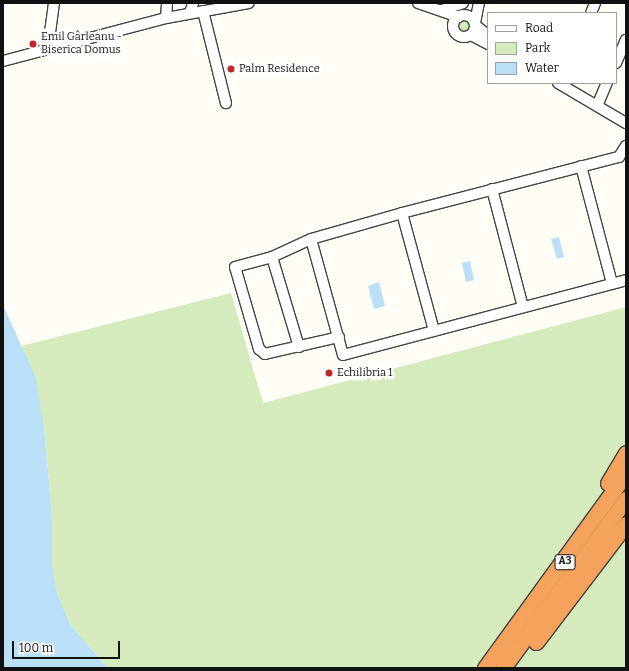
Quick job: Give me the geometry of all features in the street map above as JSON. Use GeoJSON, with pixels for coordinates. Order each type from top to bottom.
{"type":"FeatureCollection","features":[{"type":"Feature","properties":{"kind":"highway"},"geometry":{"type":"LineString","coordinates":[[500,648],[626,453]]}},
{"type":"Feature","properties":{"kind":"highway","name":"A3"},"geometry":{"type":"LineString","coordinates":[[486,668],[626,472]]}},
{"type":"Feature","properties":{"kind":"highway","name":"A3"},"geometry":{"type":"LineString","coordinates":[[503,668],[626,499]]}},
{"type":"Feature","properties":{"kind":"highway"},"geometry":{"type":"LineString","coordinates":[[515,668],[626,524]]}},
{"type":"Feature","properties":{"kind":"street"},"geometry":{"type":"LineString","coordinates":[[48,47],[54,3]]}},
{"type":"Feature","properties":{"kind":"street"},"geometry":{"type":"LineString","coordinates":[[166,18],[167,3]]}},
{"type":"Feature","properties":{"kind":"street"},"geometry":{"type":"LineString","coordinates":[[3,60],[48,47],[166,18],[191,8],[203,11],[248,3]]}},
{"type":"Feature","properties":{"kind":"street"},"geometry":{"type":"LineString","coordinates":[[419,3],[475,24],[487,34]]}},
{"type":"Feature","properties":{"kind":"street"},"geometry":{"type":"LineString","coordinates":[[437,10],[463,3]]}},
{"type":"Feature","properties":{"kind":"street"},"geometry":{"type":"LineString","coordinates":[[471,3],[459,18],[458,35],[471,35],[487,43]]}},
{"type":"Feature","properties":{"kind":"street"},"geometry":{"type":"LineString","coordinates":[[471,35],[475,24],[479,3]]}},
{"type":"Feature","properties":{"kind":"street"},"geometry":{"type":"LineString","coordinates":[[203,11],[226,103]]}},
{"type":"Feature","properties":{"kind":"street"},"geometry":{"type":"LineString","coordinates":[[617,61],[626,40]]}},
{"type":"Feature","properties":{"kind":"street"},"geometry":{"type":"LineString","coordinates":[[561,84],[626,123]]}},
{"type":"Feature","properties":{"kind":"street"},"geometry":{"type":"LineString","coordinates":[[597,106],[607,84]]}},
{"type":"Feature","properties":{"kind":"street"},"geometry":{"type":"LineString","coordinates":[[339,337],[265,354],[259,349],[235,267],[272,256],[311,239],[402,213],[623,155]]}},
{"type":"Feature","properties":{"kind":"street"},"geometry":{"type":"LineString","coordinates":[[581,166],[612,283]]}},
{"type":"Feature","properties":{"kind":"street"},"geometry":{"type":"LineString","coordinates":[[492,189],[523,307]]}},
{"type":"Feature","properties":{"kind":"street"},"geometry":{"type":"LineString","coordinates":[[402,213],[434,331]]}},
{"type":"Feature","properties":{"kind":"street"},"geometry":{"type":"LineString","coordinates":[[311,239],[343,355],[626,280]]}},
{"type":"Feature","properties":{"kind":"street"},"geometry":{"type":"LineString","coordinates":[[272,256],[299,347]]}},
{"type":"Feature","properties":{"kind":"green space"},"geometry":{"type":"Polygon","coordinates":[[[464,19],[469,21],[471,26],[469,31],[464,33],[459,31],[457,26],[459,21],[464,19]]]}},
{"type":"Feature","properties":{"kind":"green space"},"geometry":{"type":"Polygon","coordinates":[[[231,293],[263,403],[626,307],[626,668],[108,668],[71,626],[57,593],[52,565],[52,515],[44,428],[21,346],[231,293]]]}},
{"type":"Feature","properties":{"kind":"water"},"geometry":{"type":"Polygon","coordinates":[[[559,237],[564,257],[557,259],[551,239],[559,237]]]}},
{"type":"Feature","properties":{"kind":"water"},"geometry":{"type":"Polygon","coordinates":[[[470,261],[474,280],[466,282],[462,263],[470,261]]]}},
{"type":"Feature","properties":{"kind":"water"},"geometry":{"type":"Polygon","coordinates":[[[379,282],[385,306],[374,309],[368,286],[379,282]]]}},
{"type":"Feature","properties":{"kind":"water"},"geometry":{"type":"Polygon","coordinates":[[[3,305],[36,378],[44,428],[52,515],[52,565],[57,593],[71,626],[108,668],[3,668],[3,305]]]}},
{"type":"Feature","properties":{"kind":"place","name":"Emil Gârleanu - Biserica Domus"},"geometry":{"type":"Point","coordinates":[33,44]}},
{"type":"Feature","properties":{"kind":"place","name":"Palm Residence"},"geometry":{"type":"Point","coordinates":[231,69]}},
{"type":"Feature","properties":{"kind":"place","name":"Echilibria 1"},"geometry":{"type":"Point","coordinates":[329,373]}}]}
